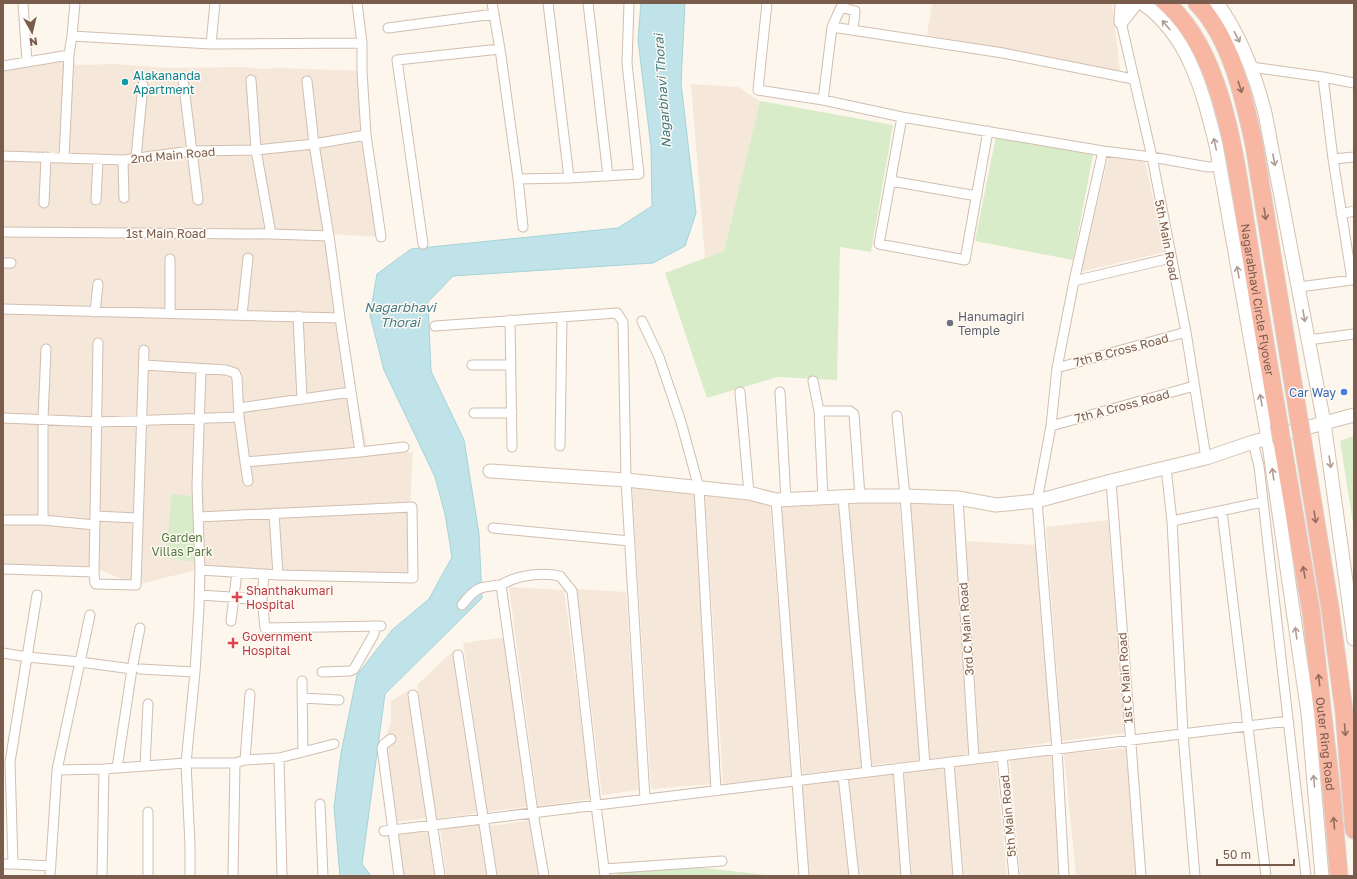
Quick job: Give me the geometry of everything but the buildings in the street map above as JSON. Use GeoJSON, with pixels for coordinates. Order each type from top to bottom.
{"type":"FeatureCollection","features":[{"type":"Feature","properties":{"kind":"highway","name":"Nagarabhavi Circle Flyover"},"geometry":{"type":"LineString","coordinates":[[1197,3],[1214,26],[1234,68],[1254,144],[1330,608]]}},
{"type":"Feature","properties":{"kind":"highway","name":"Nagarabhavi Circle Flyover"},"geometry":{"type":"LineString","coordinates":[[1171,7],[1190,29],[1201,48],[1214,79],[1224,112],[1233,152],[1279,424],[1275,440],[1311,611]]}},
{"type":"Feature","properties":{"kind":"highway","name":"Outer Ring Road"},"geometry":{"type":"LineString","coordinates":[[1330,608],[1344,711],[1354,830]]}},
{"type":"Feature","properties":{"kind":"highway","name":"Outer Ring Road"},"geometry":{"type":"LineString","coordinates":[[1311,611],[1331,787],[1339,876]]}},
{"type":"Feature","properties":{"kind":"street"},"geometry":{"type":"LineString","coordinates":[[23,3],[27,62]]}},
{"type":"Feature","properties":{"kind":"street"},"geometry":{"type":"LineString","coordinates":[[64,157],[69,55],[75,3]]}},
{"type":"Feature","properties":{"kind":"street"},"geometry":{"type":"LineString","coordinates":[[211,44],[215,3]]}},
{"type":"Feature","properties":{"kind":"street"},"geometry":{"type":"LineString","coordinates":[[357,3],[362,43],[362,71],[366,135],[381,237]]}},
{"type":"Feature","properties":{"kind":"street"},"geometry":{"type":"LineString","coordinates":[[492,3],[500,48],[523,227]]}},
{"type":"Feature","properties":{"kind":"street"},"geometry":{"type":"LineString","coordinates":[[548,3],[569,178]]}},
{"type":"Feature","properties":{"kind":"street"},"geometry":{"type":"LineString","coordinates":[[588,3],[608,176]]}},
{"type":"Feature","properties":{"kind":"street"},"geometry":{"type":"LineString","coordinates":[[518,179],[640,174],[627,63],[629,3]]}},
{"type":"Feature","properties":{"kind":"street"},"geometry":{"type":"LineString","coordinates":[[767,3],[758,90],[823,100],[902,117],[1103,151],[1152,157],[1208,167],[1219,166]]}},
{"type":"Feature","properties":{"kind":"street"},"geometry":{"type":"LineString","coordinates":[[1121,22],[1122,3]]}},
{"type":"Feature","properties":{"kind":"street"},"geometry":{"type":"LineString","coordinates":[[1121,22],[1136,3]]}},
{"type":"Feature","properties":{"kind":"street"},"geometry":{"type":"LineString","coordinates":[[1142,3],[1153,10],[1166,24],[1178,40],[1189,59],[1198,80],[1216,145],[1275,440],[1308,713],[1322,876]]}},
{"type":"Feature","properties":{"kind":"street"},"geometry":{"type":"LineString","coordinates":[[1219,5],[1239,41],[1251,67],[1265,113],[1324,423],[1354,639]]}},
{"type":"Feature","properties":{"kind":"street"},"geometry":{"type":"LineString","coordinates":[[823,100],[832,27],[841,7],[855,11],[853,30]]}},
{"type":"Feature","properties":{"kind":"street"},"geometry":{"type":"LineString","coordinates":[[388,28],[494,14]]}},
{"type":"Feature","properties":{"kind":"street","name":"5th Main Road"},"geometry":{"type":"LineString","coordinates":[[1121,22],[1152,157],[1170,258],[1186,332],[1206,458]]}},
{"type":"Feature","properties":{"kind":"street"},"geometry":{"type":"LineString","coordinates":[[832,27],[1003,53],[1134,79]]}},
{"type":"Feature","properties":{"kind":"street"},"geometry":{"type":"LineString","coordinates":[[72,36],[211,44],[362,43]]}},
{"type":"Feature","properties":{"kind":"street"},"geometry":{"type":"LineString","coordinates":[[423,244],[397,60],[500,48]]}},
{"type":"Feature","properties":{"kind":"street"},"geometry":{"type":"LineString","coordinates":[[3,66],[69,55]]}},
{"type":"Feature","properties":{"kind":"street"},"geometry":{"type":"LineString","coordinates":[[1251,67],[1354,83]]}},
{"type":"Feature","properties":{"kind":"street"},"geometry":{"type":"LineString","coordinates":[[1299,287],[1353,279],[1341,214],[1323,77]]}},
{"type":"Feature","properties":{"kind":"street"},"geometry":{"type":"LineString","coordinates":[[183,79],[198,200]]}},
{"type":"Feature","properties":{"kind":"street"},"geometry":{"type":"LineString","coordinates":[[251,80],[256,150],[272,234]]}},
{"type":"Feature","properties":{"kind":"street"},"geometry":{"type":"LineString","coordinates":[[307,80],[314,144],[329,236],[360,452]]}},
{"type":"Feature","properties":{"kind":"street"},"geometry":{"type":"LineString","coordinates":[[136,158],[143,85]]}},
{"type":"Feature","properties":{"kind":"street"},"geometry":{"type":"LineString","coordinates":[[902,117],[879,244],[965,260],[988,131]]}},
{"type":"Feature","properties":{"kind":"street","name":"2nd Main Road"},"geometry":{"type":"LineString","coordinates":[[3,156],[123,160],[191,151],[256,150],[314,144],[366,135]]}},
{"type":"Feature","properties":{"kind":"street"},"geometry":{"type":"LineString","coordinates":[[1064,876],[1057,749],[1037,501],[1051,426],[1057,368],[1074,281],[1103,151]]}},
{"type":"Feature","properties":{"kind":"street"},"geometry":{"type":"LineString","coordinates":[[44,202],[46,157]]}},
{"type":"Feature","properties":{"kind":"street"},"geometry":{"type":"LineString","coordinates":[[1333,159],[1354,157]]}},
{"type":"Feature","properties":{"kind":"street"},"geometry":{"type":"LineString","coordinates":[[96,200],[98,159]]}},
{"type":"Feature","properties":{"kind":"street"},"geometry":{"type":"LineString","coordinates":[[123,160],[124,198]]}},
{"type":"Feature","properties":{"kind":"street"},"geometry":{"type":"LineString","coordinates":[[891,181],[977,196]]}},
{"type":"Feature","properties":{"kind":"street"},"geometry":{"type":"LineString","coordinates":[[1341,214],[1354,211]]}},
{"type":"Feature","properties":{"kind":"street","name":"1st Main Road"},"geometry":{"type":"LineString","coordinates":[[3,232],[272,234],[329,236]]}},
{"type":"Feature","properties":{"kind":"street"},"geometry":{"type":"LineString","coordinates":[[242,315],[248,258]]}},
{"type":"Feature","properties":{"kind":"street"},"geometry":{"type":"LineString","coordinates":[[1074,281],[1170,258]]}},
{"type":"Feature","properties":{"kind":"street"},"geometry":{"type":"LineString","coordinates":[[170,259],[170,313]]}},
{"type":"Feature","properties":{"kind":"street"},"geometry":{"type":"LineString","coordinates":[[95,312],[98,284]]}},
{"type":"Feature","properties":{"kind":"street"},"geometry":{"type":"LineString","coordinates":[[3,309],[340,318]]}},
{"type":"Feature","properties":{"kind":"street"},"geometry":{"type":"LineString","coordinates":[[435,326],[617,313],[623,322],[626,480],[645,799]]}},
{"type":"Feature","properties":{"kind":"street"},"geometry":{"type":"LineString","coordinates":[[298,316],[302,399]]}},
{"type":"Feature","properties":{"kind":"street"},"geometry":{"type":"LineString","coordinates":[[560,446],[562,317]]}},
{"type":"Feature","properties":{"kind":"street"},"geometry":{"type":"LineString","coordinates":[[510,320],[512,447]]}},
{"type":"Feature","properties":{"kind":"street"},"geometry":{"type":"LineString","coordinates":[[642,321],[659,357],[681,422],[699,488],[716,790]]}},
{"type":"Feature","properties":{"kind":"street","name":"7th B Cross Road"},"geometry":{"type":"LineString","coordinates":[[1057,368],[1186,332]]}},
{"type":"Feature","properties":{"kind":"street"},"geometry":{"type":"LineString","coordinates":[[1308,340],[1354,334]]}},
{"type":"Feature","properties":{"kind":"street"},"geometry":{"type":"LineString","coordinates":[[98,343],[94,572],[96,584],[136,585],[144,350]]}},
{"type":"Feature","properties":{"kind":"street"},"geometry":{"type":"LineString","coordinates":[[43,520],[43,419],[46,350]]}},
{"type":"Feature","properties":{"kind":"street"},"geometry":{"type":"LineString","coordinates":[[144,365],[226,370],[235,373],[237,378],[239,413],[248,481]]}},
{"type":"Feature","properties":{"kind":"street"},"geometry":{"type":"LineString","coordinates":[[472,365],[511,365]]}},
{"type":"Feature","properties":{"kind":"street"},"geometry":{"type":"LineString","coordinates":[[190,876],[186,763],[195,672],[200,570],[196,486],[201,369]]}},
{"type":"Feature","properties":{"kind":"street"},"geometry":{"type":"LineString","coordinates":[[814,381],[819,411],[824,498]]}},
{"type":"Feature","properties":{"kind":"street","name":"7th A Cross Road"},"geometry":{"type":"LineString","coordinates":[[1051,426],[1194,386]]}},
{"type":"Feature","properties":{"kind":"street"},"geometry":{"type":"LineString","coordinates":[[3,418],[97,422],[199,419],[239,413],[302,399],[351,392]]}},
{"type":"Feature","properties":{"kind":"street"},"geometry":{"type":"LineString","coordinates":[[740,392],[748,493]]}},
{"type":"Feature","properties":{"kind":"street"},"geometry":{"type":"LineString","coordinates":[[780,392],[781,500],[796,781],[804,876]]}},
{"type":"Feature","properties":{"kind":"street"},"geometry":{"type":"LineString","coordinates":[[819,411],[850,411],[854,414],[860,496]]}},
{"type":"Feature","properties":{"kind":"street"},"geometry":{"type":"LineString","coordinates":[[474,413],[512,413]]}},
{"type":"Feature","properties":{"kind":"street"},"geometry":{"type":"LineString","coordinates":[[897,416],[905,496],[925,765]]}},
{"type":"Feature","properties":{"kind":"street"},"geometry":{"type":"LineString","coordinates":[[490,471],[626,480],[748,493],[781,500],[860,496],[905,496],[958,498],[996,505],[1037,501],[1206,458],[1253,442],[1275,440],[1324,423],[1354,416]]}},
{"type":"Feature","properties":{"kind":"street"},"geometry":{"type":"LineString","coordinates":[[1253,442],[1259,466],[1305,856],[1306,876],[1296,876]]}},
{"type":"Feature","properties":{"kind":"street"},"geometry":{"type":"LineString","coordinates":[[245,462],[404,447]]}},
{"type":"Feature","properties":{"kind":"street"},"geometry":{"type":"LineString","coordinates":[[1166,468],[1172,521],[1183,734],[1195,876]]}},
{"type":"Feature","properties":{"kind":"street","name":"1st C Main Road"},"geometry":{"type":"LineString","coordinates":[[1111,481],[1141,876]]}},
{"type":"Feature","properties":{"kind":"street"},"geometry":{"type":"LineString","coordinates":[[843,497],[867,772]]}},
{"type":"Feature","properties":{"kind":"street","name":"3rd C Main Road"},"geometry":{"type":"LineString","coordinates":[[958,498],[974,759]]}},
{"type":"Feature","properties":{"kind":"street"},"geometry":{"type":"LineString","coordinates":[[1172,521],[1263,502]]}},
{"type":"Feature","properties":{"kind":"street"},"geometry":{"type":"LineString","coordinates":[[198,517],[412,507],[414,578],[278,575],[200,570]]}},
{"type":"Feature","properties":{"kind":"street"},"geometry":{"type":"LineString","coordinates":[[1222,511],[1266,876]]}},
{"type":"Feature","properties":{"kind":"street"},"geometry":{"type":"LineString","coordinates":[[274,513],[278,575]]}},
{"type":"Feature","properties":{"kind":"street"},"geometry":{"type":"LineString","coordinates":[[3,520],[95,521],[138,518]]}},
{"type":"Feature","properties":{"kind":"street"},"geometry":{"type":"LineString","coordinates":[[493,528],[630,541]]}},
{"type":"Feature","properties":{"kind":"street"},"geometry":{"type":"LineString","coordinates":[[3,569],[94,572]]}},
{"type":"Feature","properties":{"kind":"street"},"geometry":{"type":"LineString","coordinates":[[231,621],[236,572]]}},
{"type":"Feature","properties":{"kind":"street"},"geometry":{"type":"LineString","coordinates":[[264,574],[262,599],[265,628],[378,626],[354,669],[350,671],[322,672]]}},
{"type":"Feature","properties":{"kind":"street"},"geometry":{"type":"LineString","coordinates":[[462,605],[471,593],[478,588],[501,585],[520,578],[548,574],[560,576],[572,591],[605,873],[722,861]]}},
{"type":"Feature","properties":{"kind":"street"},"geometry":{"type":"LineString","coordinates":[[501,585],[533,813],[544,876]]}},
{"type":"Feature","properties":{"kind":"street"},"geometry":{"type":"LineString","coordinates":[[13,864],[10,762],[37,595]]}},
{"type":"Feature","properties":{"kind":"street"},"geometry":{"type":"LineString","coordinates":[[199,596],[262,599]]}},
{"type":"Feature","properties":{"kind":"street"},"geometry":{"type":"LineString","coordinates":[[50,876],[57,770],[90,615]]}},
{"type":"Feature","properties":{"kind":"street"},"geometry":{"type":"LineString","coordinates":[[117,768],[136,669],[140,628]]}},
{"type":"Feature","properties":{"kind":"street"},"geometry":{"type":"LineString","coordinates":[[3,653],[136,669],[195,672]]}},
{"type":"Feature","properties":{"kind":"street"},"geometry":{"type":"LineString","coordinates":[[458,655],[492,876]]}},
{"type":"Feature","properties":{"kind":"street"},"geometry":{"type":"LineString","coordinates":[[302,681],[303,752]]}},
{"type":"Feature","properties":{"kind":"street"},"geometry":{"type":"LineString","coordinates":[[245,760],[250,694]]}},
{"type":"Feature","properties":{"kind":"street"},"geometry":{"type":"LineString","coordinates":[[413,695],[440,876]]}},
{"type":"Feature","properties":{"kind":"street"},"geometry":{"type":"LineString","coordinates":[[302,698],[339,700]]}},
{"type":"Feature","properties":{"kind":"street"},"geometry":{"type":"LineString","coordinates":[[145,766],[148,704]]}},
{"type":"Feature","properties":{"kind":"street"},"geometry":{"type":"LineString","coordinates":[[388,830],[1288,721]]}},
{"type":"Feature","properties":{"kind":"street"},"geometry":{"type":"LineString","coordinates":[[391,739],[384,744],[382,748],[388,830],[399,876]]}},
{"type":"Feature","properties":{"kind":"street"},"geometry":{"type":"LineString","coordinates":[[57,770],[104,769],[186,763],[235,762],[279,758],[334,744]]}},
{"type":"Feature","properties":{"kind":"street","name":"5th Main Road"},"geometry":{"type":"LineString","coordinates":[[1002,756],[1014,876]]}},
{"type":"Feature","properties":{"kind":"street"},"geometry":{"type":"LineString","coordinates":[[279,758],[282,876]]}},
{"type":"Feature","properties":{"kind":"street"},"geometry":{"type":"LineString","coordinates":[[233,876],[235,762]]}},
{"type":"Feature","properties":{"kind":"street"},"geometry":{"type":"LineString","coordinates":[[949,762],[958,876]]}},
{"type":"Feature","properties":{"kind":"street"},"geometry":{"type":"LineString","coordinates":[[898,768],[906,876]]}},
{"type":"Feature","properties":{"kind":"street"},"geometry":{"type":"LineString","coordinates":[[102,876],[104,769]]}},
{"type":"Feature","properties":{"kind":"street"},"geometry":{"type":"LineString","coordinates":[[843,775],[854,876]]}},
{"type":"Feature","properties":{"kind":"street"},"geometry":{"type":"LineString","coordinates":[[320,804],[323,876]]}},
{"type":"Feature","properties":{"kind":"street"},"geometry":{"type":"LineString","coordinates":[[148,812],[148,876]]}},
{"type":"Feature","properties":{"kind":"street"},"geometry":{"type":"LineString","coordinates":[[3,864],[51,866]]}},
{"type":"Feature","properties":{"kind":"shaded area"},"geometry":{"type":"Polygon","coordinates":[[[932,3],[1112,3],[1120,71],[927,35],[932,3]]]}},
{"type":"Feature","properties":{"kind":"shaded area"},"geometry":{"type":"Polygon","coordinates":[[[69,55],[76,65],[114,64],[169,68],[242,67],[262,69],[279,68],[362,71],[381,237],[331,234],[355,388],[369,455],[413,452],[410,507],[411,576],[200,569],[136,585],[93,567],[3,568],[3,66],[69,55]]]}},
{"type":"Feature","properties":{"kind":"shaded area"},"geometry":{"type":"Polygon","coordinates":[[[691,84],[738,87],[760,101],[724,251],[705,258],[691,84]]]}},
{"type":"Feature","properties":{"kind":"shaded area"},"geometry":{"type":"Polygon","coordinates":[[[1109,155],[1145,162],[1165,252],[1080,272],[1109,155]]]}},
{"type":"Feature","properties":{"kind":"shaded area"},"geometry":{"type":"Polygon","coordinates":[[[632,483],[695,491],[711,784],[651,789],[632,483]]]}},
{"type":"Feature","properties":{"kind":"shaded area"},"geometry":{"type":"Polygon","coordinates":[[[705,494],[770,503],[791,777],[723,784],[705,494]]]}},
{"type":"Feature","properties":{"kind":"shaded area"},"geometry":{"type":"Polygon","coordinates":[[[910,499],[953,499],[972,754],[929,759],[910,499]]]}},
{"type":"Feature","properties":{"kind":"shaded area"},"geometry":{"type":"Polygon","coordinates":[[[847,500],[899,500],[921,760],[872,765],[847,500]]]}},
{"type":"Feature","properties":{"kind":"shaded area"},"geometry":{"type":"Polygon","coordinates":[[[838,502],[862,768],[803,774],[779,503],[838,502]]]}},
{"type":"Feature","properties":{"kind":"shaded area"},"geometry":{"type":"Polygon","coordinates":[[[1108,520],[1125,733],[1062,741],[1046,527],[1108,520]]]}},
{"type":"Feature","properties":{"kind":"shaded area"},"geometry":{"type":"Polygon","coordinates":[[[966,541],[1036,545],[1052,742],[979,754],[966,541]]]}},
{"type":"Feature","properties":{"kind":"shaded area"},"geometry":{"type":"Polygon","coordinates":[[[509,587],[564,590],[591,799],[538,806],[509,587]]]}},
{"type":"Feature","properties":{"kind":"shaded area"},"geometry":{"type":"Polygon","coordinates":[[[577,589],[626,592],[640,790],[602,795],[577,589]]]}},
{"type":"Feature","properties":{"kind":"shaded area"},"geometry":{"type":"Polygon","coordinates":[[[506,637],[530,806],[487,812],[463,643],[506,637]]]}},
{"type":"Feature","properties":{"kind":"shaded area"},"geometry":{"type":"Polygon","coordinates":[[[455,649],[479,813],[436,819],[417,685],[455,649]]]}},
{"type":"Feature","properties":{"kind":"shaded area"},"geometry":{"type":"Polygon","coordinates":[[[409,690],[428,818],[396,822],[384,742],[391,722],[391,701],[409,690]]]}},
{"type":"Feature","properties":{"kind":"shaded area"},"geometry":{"type":"Polygon","coordinates":[[[1126,748],[1137,876],[1076,876],[1064,754],[1126,748]]]}},
{"type":"Feature","properties":{"kind":"shaded area"},"geometry":{"type":"Polygon","coordinates":[[[1052,753],[1061,876],[1020,876],[1010,759],[1052,753]]]}},
{"type":"Feature","properties":{"kind":"shaded area"},"geometry":{"type":"Polygon","coordinates":[[[996,761],[1007,876],[964,876],[954,765],[996,761]]]}},
{"type":"Feature","properties":{"kind":"shaded area"},"geometry":{"type":"Polygon","coordinates":[[[947,767],[956,876],[912,876],[904,771],[947,767]]]}},
{"type":"Feature","properties":{"kind":"shaded area"},"geometry":{"type":"Polygon","coordinates":[[[893,774],[902,876],[858,876],[849,779],[893,774]]]}},
{"type":"Feature","properties":{"kind":"shaded area"},"geometry":{"type":"Polygon","coordinates":[[[842,779],[850,876],[808,876],[799,783],[842,779]]]}},
{"type":"Feature","properties":{"kind":"shaded area"},"geometry":{"type":"Polygon","coordinates":[[[532,820],[541,876],[497,876],[490,826],[532,820]]]}},
{"type":"Feature","properties":{"kind":"shaded area"},"geometry":{"type":"Polygon","coordinates":[[[482,822],[490,876],[446,876],[440,826],[482,822]]]}},
{"type":"Feature","properties":{"kind":"shaded area"},"geometry":{"type":"Polygon","coordinates":[[[430,828],[437,876],[402,876],[396,834],[430,828]]]}},
{"type":"Feature","properties":{"kind":"green space"},"geometry":{"type":"Polygon","coordinates":[[[760,101],[893,125],[871,252],[840,247],[837,380],[777,377],[707,398],[665,273],[724,251],[760,101]]]}},
{"type":"Feature","properties":{"kind":"green space"},"geometry":{"type":"Polygon","coordinates":[[[996,136],[1093,155],[1073,260],[975,241],[996,136]]]}},
{"type":"Feature","properties":{"kind":"green space"},"geometry":{"type":"Polygon","coordinates":[[[1354,436],[1354,529],[1340,441],[1354,436]]]}},
{"type":"Feature","properties":{"kind":"green space","name":"Garden Villas Park"},"geometry":{"type":"Polygon","coordinates":[[[172,494],[205,497],[199,517],[198,562],[165,558],[172,494]]]}},
{"type":"Feature","properties":{"kind":"green space"},"geometry":{"type":"Polygon","coordinates":[[[697,867],[774,876],[618,876],[617,871],[697,867]]]}},
{"type":"Feature","properties":{"kind":"water","name":"Nagarbhavi Thorai"},"geometry":{"type":"Polygon","coordinates":[[[641,3],[685,3],[681,83],[696,213],[685,246],[653,263],[453,276],[428,302],[431,371],[464,440],[479,534],[482,598],[385,694],[362,864],[371,876],[340,876],[334,807],[341,753],[357,675],[392,630],[429,599],[452,557],[445,514],[435,477],[384,370],[370,315],[377,274],[411,249],[618,228],[652,206],[651,147],[638,40],[641,3]]]}},
{"type":"Feature","properties":{"kind":"place","name":"Alakananda Apartment"},"geometry":{"type":"Point","coordinates":[125,82]}},
{"type":"Feature","properties":{"kind":"place","name":"Hanumagiri Temple"},"geometry":{"type":"Point","coordinates":[950,323]}},
{"type":"Feature","properties":{"kind":"place","name":"Car Way"},"geometry":{"type":"Point","coordinates":[1344,392]}},
{"type":"Feature","properties":{"kind":"place","name":"Shanthakumari Hospital"},"geometry":{"type":"Point","coordinates":[237,597]}},
{"type":"Feature","properties":{"kind":"place","name":"Government Hospital"},"geometry":{"type":"Point","coordinates":[233,643]}}]}
